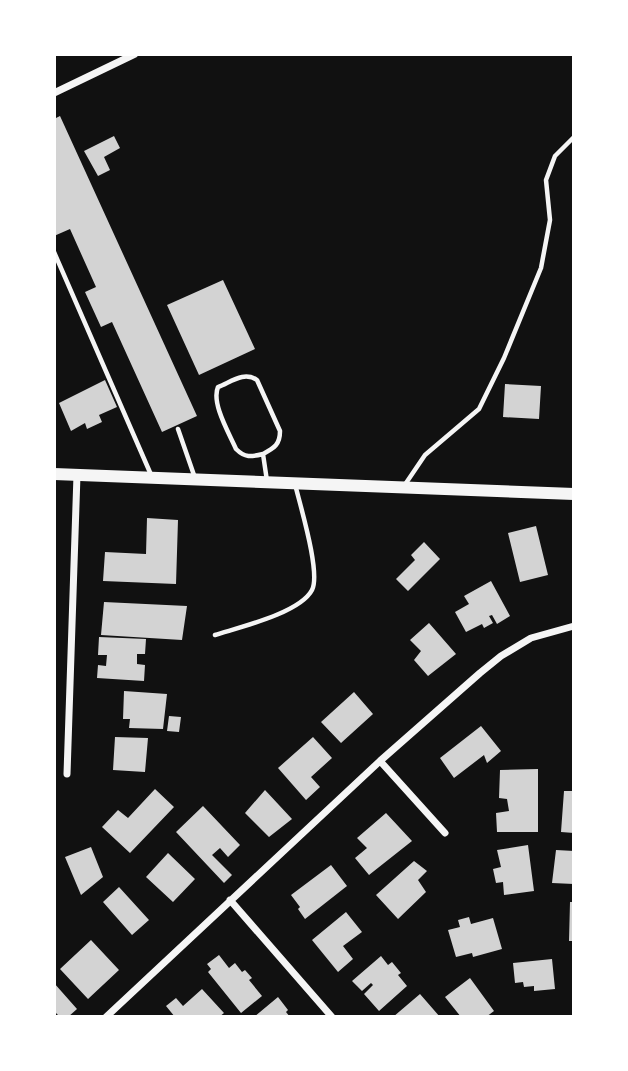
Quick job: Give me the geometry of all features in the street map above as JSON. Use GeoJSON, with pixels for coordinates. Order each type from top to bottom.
{"type":"FeatureCollection","features":[{"type":"Feature","properties":{"kind":"main road"},"geometry":{"type":"LineString","coordinates":[[54,474],[574,494]]}},
{"type":"Feature","properties":{"kind":"street"},"geometry":{"type":"LineString","coordinates":[[54,93],[135,54]]}},
{"type":"Feature","properties":{"kind":"street"},"geometry":{"type":"LineString","coordinates":[[67,774],[77,475]]}},
{"type":"Feature","properties":{"kind":"street"},"geometry":{"type":"LineString","coordinates":[[106,1017],[461,689],[501,656],[531,638],[574,626]]}},
{"type":"Feature","properties":{"kind":"street"},"geometry":{"type":"LineString","coordinates":[[380,761],[445,833]]}},
{"type":"Feature","properties":{"kind":"street"},"geometry":{"type":"LineString","coordinates":[[230,900],[332,1017]]}},
{"type":"Feature","properties":{"kind":"lane"},"geometry":{"type":"LineString","coordinates":[[404,487],[425,455],[479,410],[499,369],[541,268],[550,220],[546,180],[555,156],[574,137]]}},
{"type":"Feature","properties":{"kind":"lane"},"geometry":{"type":"LineString","coordinates":[[54,252],[152,477]]}},
{"type":"Feature","properties":{"kind":"lane"},"geometry":{"type":"LineString","coordinates":[[244,376],[257,380],[280,431],[280,439],[275,448],[263,454],[250,457],[236,449],[216,403],[215,394],[218,387],[244,376]]}},
{"type":"Feature","properties":{"kind":"lane"},"geometry":{"type":"LineString","coordinates":[[178,429],[196,479]]}},
{"type":"Feature","properties":{"kind":"lane"},"geometry":{"type":"LineString","coordinates":[[263,454],[267,482]]}},
{"type":"Feature","properties":{"kind":"lane"},"geometry":{"type":"LineString","coordinates":[[215,635],[286,611],[305,600],[314,588],[315,569],[295,483]]}},
{"type":"Feature","properties":{"kind":"building"},"geometry":{"type":"Polygon","coordinates":[[[60,116],[197,416],[162,432],[112,322],[101,327],[85,292],[96,287],[70,229],[54,236],[54,119],[60,116]]]}},
{"type":"Feature","properties":{"kind":"building"},"geometry":{"type":"Polygon","coordinates":[[[114,136],[120,148],[104,157],[110,170],[98,176],[84,151],[114,136]]]}},
{"type":"Feature","properties":{"kind":"building"},"geometry":{"type":"Polygon","coordinates":[[[223,280],[255,349],[199,375],[167,305],[223,280]]]}},
{"type":"Feature","properties":{"kind":"building"},"geometry":{"type":"Polygon","coordinates":[[[105,380],[117,407],[99,415],[102,422],[87,429],[85,423],[71,431],[59,403],[105,380]]]}},
{"type":"Feature","properties":{"kind":"building"},"geometry":{"type":"Polygon","coordinates":[[[505,384],[541,386],[539,419],[503,417],[505,384]]]}},
{"type":"Feature","properties":{"kind":"building"},"geometry":{"type":"Polygon","coordinates":[[[147,518],[178,520],[176,584],[103,581],[105,552],[146,554],[147,518]]]}},
{"type":"Feature","properties":{"kind":"building"},"geometry":{"type":"Polygon","coordinates":[[[536,526],[548,575],[520,582],[508,533],[536,526]]]}},
{"type":"Feature","properties":{"kind":"building"},"geometry":{"type":"Polygon","coordinates":[[[424,542],[440,559],[408,591],[396,579],[415,560],[411,555],[424,542]]]}},
{"type":"Feature","properties":{"kind":"building"},"geometry":{"type":"Polygon","coordinates":[[[491,581],[510,616],[497,624],[492,615],[489,616],[493,623],[484,628],[482,624],[466,632],[455,612],[469,604],[464,596],[491,581]]]}},
{"type":"Feature","properties":{"kind":"building"},"geometry":{"type":"Polygon","coordinates":[[[104,602],[187,606],[182,640],[101,635],[104,602]]]}},
{"type":"Feature","properties":{"kind":"building"},"geometry":{"type":"Polygon","coordinates":[[[429,623],[456,654],[428,676],[414,660],[421,651],[410,640],[429,623]]]}},
{"type":"Feature","properties":{"kind":"building"},"geometry":{"type":"Polygon","coordinates":[[[99,637],[146,639],[145,654],[137,654],[137,664],[145,665],[144,681],[97,678],[98,665],[106,666],[107,655],[98,655],[99,637]]]}},
{"type":"Feature","properties":{"kind":"building"},"geometry":{"type":"Polygon","coordinates":[[[124,691],[167,694],[163,729],[129,728],[130,719],[123,719],[124,691]]]}},
{"type":"Feature","properties":{"kind":"building"},"geometry":{"type":"Polygon","coordinates":[[[354,692],[373,714],[341,743],[321,722],[354,692]]]}},
{"type":"Feature","properties":{"kind":"building"},"geometry":{"type":"Polygon","coordinates":[[[169,716],[181,717],[179,732],[167,731],[169,716]]]}},
{"type":"Feature","properties":{"kind":"building"},"geometry":{"type":"Polygon","coordinates":[[[481,726],[501,751],[487,763],[484,755],[454,778],[440,758],[481,726]]]}},
{"type":"Feature","properties":{"kind":"building"},"geometry":{"type":"Polygon","coordinates":[[[115,737],[148,738],[145,772],[113,770],[115,737]]]}},
{"type":"Feature","properties":{"kind":"building"},"geometry":{"type":"Polygon","coordinates":[[[313,737],[332,758],[311,777],[320,787],[306,800],[278,768],[313,737]]]}},
{"type":"Feature","properties":{"kind":"building"},"geometry":{"type":"Polygon","coordinates":[[[538,769],[538,832],[497,832],[496,813],[509,811],[507,799],[499,798],[500,770],[538,769]]]}},
{"type":"Feature","properties":{"kind":"building"},"geometry":{"type":"Polygon","coordinates":[[[155,789],[174,807],[130,853],[102,827],[118,810],[128,818],[155,789]]]}},
{"type":"Feature","properties":{"kind":"building"},"geometry":{"type":"Polygon","coordinates":[[[265,790],[292,819],[269,837],[245,813],[265,790]]]}},
{"type":"Feature","properties":{"kind":"building"},"geometry":{"type":"Polygon","coordinates":[[[564,791],[574,791],[574,833],[561,832],[564,791]]]}},
{"type":"Feature","properties":{"kind":"building"},"geometry":{"type":"Polygon","coordinates":[[[203,806],[240,845],[228,857],[220,848],[212,855],[232,875],[224,883],[176,832],[203,806]]]}},
{"type":"Feature","properties":{"kind":"building"},"geometry":{"type":"Polygon","coordinates":[[[386,813],[412,841],[369,875],[355,858],[367,848],[357,838],[386,813]]]}},
{"type":"Feature","properties":{"kind":"building"},"geometry":{"type":"Polygon","coordinates":[[[528,845],[534,891],[504,895],[503,882],[496,883],[493,869],[501,867],[497,850],[528,845]]]}},
{"type":"Feature","properties":{"kind":"building"},"geometry":{"type":"Polygon","coordinates":[[[91,847],[103,877],[81,895],[65,857],[91,847]]]}},
{"type":"Feature","properties":{"kind":"building"},"geometry":{"type":"Polygon","coordinates":[[[556,850],[574,851],[574,884],[552,883],[556,850]]]}},
{"type":"Feature","properties":{"kind":"building"},"geometry":{"type":"Polygon","coordinates":[[[168,853],[195,879],[173,902],[146,877],[168,853]]]}},
{"type":"Feature","properties":{"kind":"building"},"geometry":{"type":"Polygon","coordinates":[[[414,861],[427,871],[418,880],[426,892],[398,919],[376,895],[414,861]]]}},
{"type":"Feature","properties":{"kind":"building"},"geometry":{"type":"Polygon","coordinates":[[[331,865],[347,886],[305,919],[291,895],[331,865]]]}},
{"type":"Feature","properties":{"kind":"building"},"geometry":{"type":"Polygon","coordinates":[[[119,887],[149,920],[132,935],[103,902],[119,887]]]}},
{"type":"Feature","properties":{"kind":"building"},"geometry":{"type":"Polygon","coordinates":[[[570,902],[574,902],[574,941],[569,941],[570,902]]]}},
{"type":"Feature","properties":{"kind":"building"},"geometry":{"type":"Polygon","coordinates":[[[346,912],[362,932],[343,946],[353,959],[338,972],[312,940],[346,912]]]}},
{"type":"Feature","properties":{"kind":"building"},"geometry":{"type":"Polygon","coordinates":[[[469,917],[471,924],[493,918],[502,949],[473,957],[472,953],[456,957],[448,930],[460,927],[458,920],[469,917]]]}},
{"type":"Feature","properties":{"kind":"building"},"geometry":{"type":"Polygon","coordinates":[[[91,940],[119,970],[88,999],[60,969],[91,940]]]}},
{"type":"Feature","properties":{"kind":"building"},"geometry":{"type":"Polygon","coordinates":[[[219,955],[229,968],[235,963],[242,972],[245,970],[252,978],[249,980],[262,996],[241,1013],[208,972],[211,969],[207,964],[219,955]]]}},
{"type":"Feature","properties":{"kind":"building"},"geometry":{"type":"Polygon","coordinates":[[[381,956],[388,965],[392,962],[407,986],[379,1011],[364,994],[373,985],[371,983],[362,991],[352,981],[381,956]]]}},
{"type":"Feature","properties":{"kind":"building"},"geometry":{"type":"Polygon","coordinates":[[[552,959],[555,989],[534,991],[534,986],[524,987],[523,982],[515,983],[513,963],[552,959]]]}},
{"type":"Feature","properties":{"kind":"building"},"geometry":{"type":"Polygon","coordinates":[[[470,978],[494,1011],[486,1017],[461,1017],[445,997],[470,978]]]}},
{"type":"Feature","properties":{"kind":"building"},"geometry":{"type":"Polygon","coordinates":[[[54,983],[77,1009],[68,1017],[60,1017],[54,1011],[54,983]]]}},
{"type":"Feature","properties":{"kind":"building"},"geometry":{"type":"Polygon","coordinates":[[[202,989],[224,1013],[219,1017],[175,1017],[166,1006],[176,998],[183,1006],[202,989]]]}},
{"type":"Feature","properties":{"kind":"building"},"geometry":{"type":"Polygon","coordinates":[[[420,994],[440,1017],[393,1017],[420,994]]]}},
{"type":"Feature","properties":{"kind":"building"},"geometry":{"type":"Polygon","coordinates":[[[278,997],[290,1017],[254,1017],[278,997]]]}}]}
